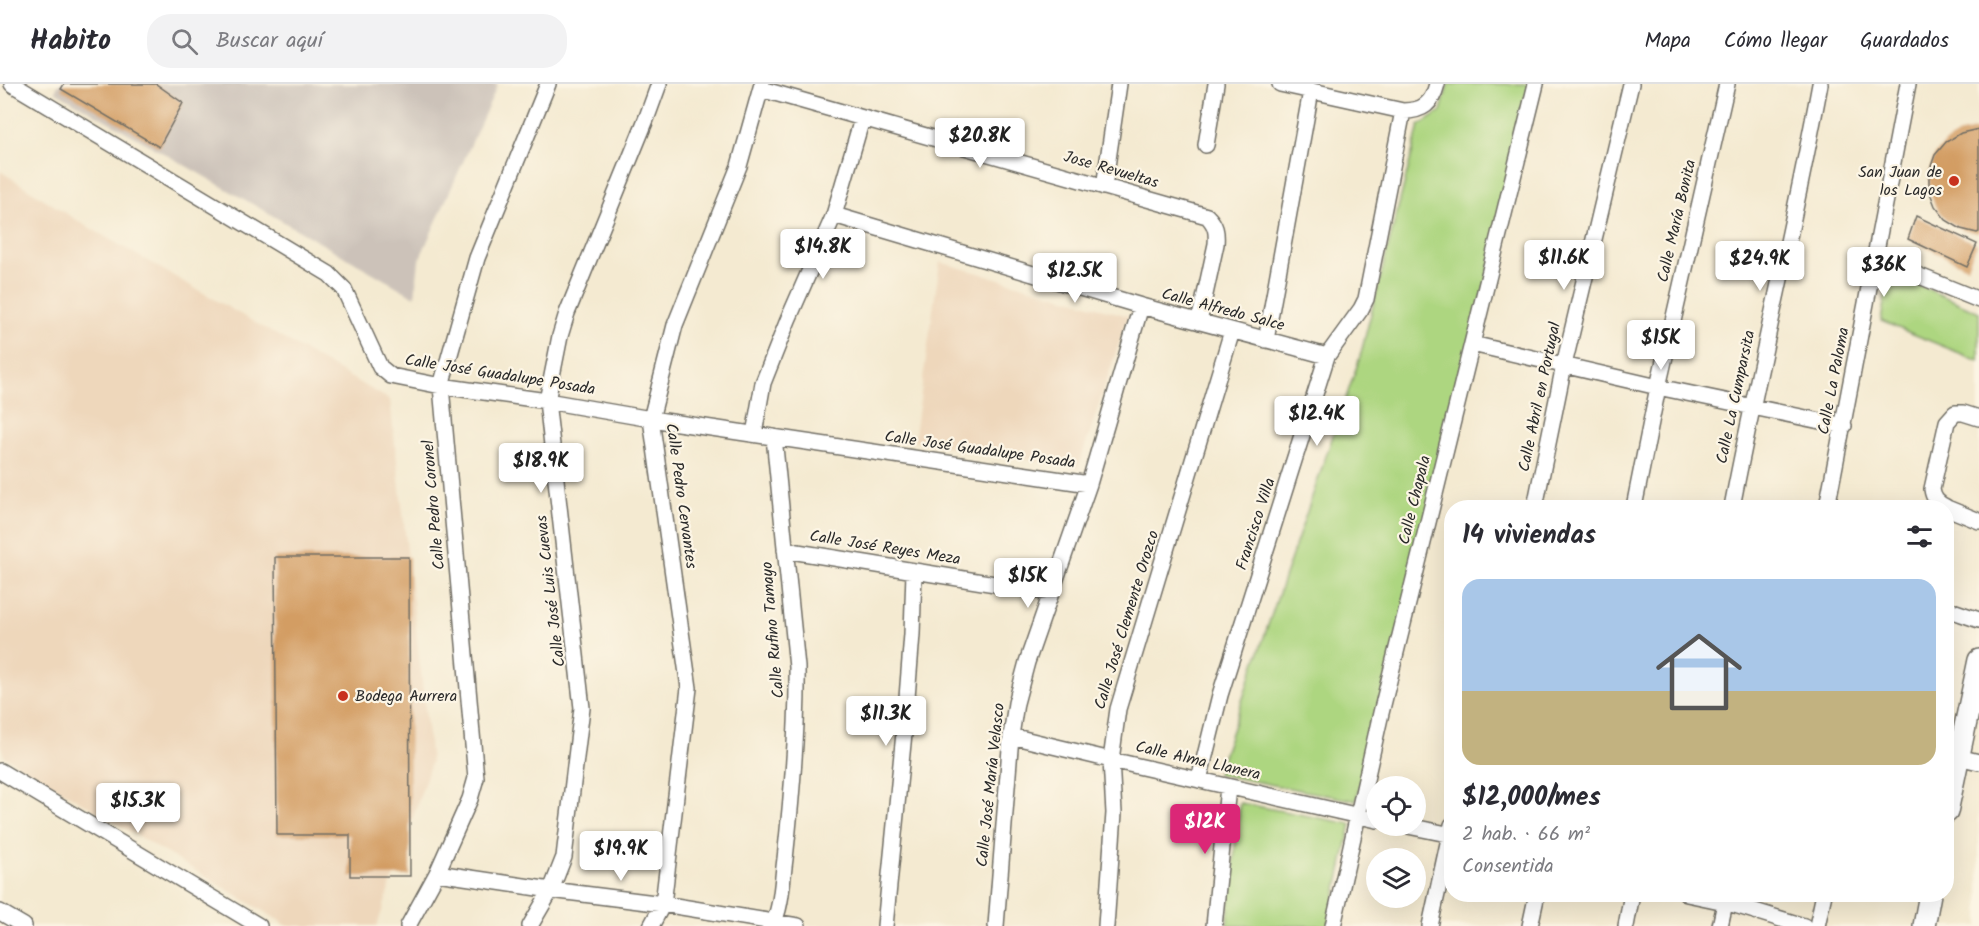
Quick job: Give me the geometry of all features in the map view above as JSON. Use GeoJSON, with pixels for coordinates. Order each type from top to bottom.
{"type":"FeatureCollection","features":[{"type":"Feature","properties":{"kind":"street","name":"Calle José Guadalupe Posada"},"geometry":{"type":"LineString","coordinates":[[12,84],[329,274],[344,289],[380,367],[392,376],[441,386],[651,419],[1089,484]]}},
{"type":"Feature","properties":{"kind":"street","name":"Calle Pedro Coronel"},"geometry":{"type":"LineString","coordinates":[[408,926],[437,873],[470,799],[477,769],[441,386],[477,258],[548,84]]}},
{"type":"Feature","properties":{"kind":"street","name":"Calle José Luis Cuevas"},"geometry":{"type":"LineString","coordinates":[[530,926],[550,890],[564,857],[582,708],[547,401],[567,313],[659,84]]}},
{"type":"Feature","properties":{"kind":"street"},"geometry":{"type":"LineString","coordinates":[[1104,187],[1119,84]]}},
{"type":"Feature","properties":{"kind":"street"},"geometry":{"type":"LineString","coordinates":[[1206,145],[1216,84]]}},
{"type":"Feature","properties":{"kind":"street"},"geometry":{"type":"LineString","coordinates":[[1280,84],[1403,111],[1425,108],[1434,96],[1437,84]]}},
{"type":"Feature","properties":{"kind":"street","name":"Calle Chapala"},"geometry":{"type":"LineString","coordinates":[[1333,926],[1357,816],[1536,84]]}},
{"type":"Feature","properties":{"kind":"street","name":"Calle Abril en Portugal"},"geometry":{"type":"LineString","coordinates":[[1536,500],[1564,365],[1631,84]]}},
{"type":"Feature","properties":{"kind":"street","name":"Calle María Bonita"},"geometry":{"type":"LineString","coordinates":[[1635,500],[1658,387],[1726,84]]}},
{"type":"Feature","properties":{"kind":"street","name":"Calle La Cumparsita"},"geometry":{"type":"LineString","coordinates":[[1733,500],[1820,84]]}},
{"type":"Feature","properties":{"kind":"street","name":"Calle La Paloma"},"geometry":{"type":"LineString","coordinates":[[1828,500],[1908,84]]}},
{"type":"Feature","properties":{"kind":"street","name":"Jose Revueltas"},"geometry":{"type":"LineString","coordinates":[[761,86],[862,119],[1207,216],[1214,223],[1217,232],[1200,322]]}},
{"type":"Feature","properties":{"kind":"street","name":"Calle Pedro Cervantes"},"geometry":{"type":"LineString","coordinates":[[651,926],[663,904],[689,688],[651,419],[675,325],[739,166],[761,86]]}},
{"type":"Feature","properties":{"kind":"street"},"geometry":{"type":"LineString","coordinates":[[1266,340],[1311,91]]}},
{"type":"Feature","properties":{"kind":"street","name":"Francisco Villa"},"geometry":{"type":"LineString","coordinates":[[1199,780],[1220,695],[1327,356],[1366,299],[1403,111]]}},
{"type":"Feature","properties":{"kind":"street"},"geometry":{"type":"LineString","coordinates":[[754,434],[767,373],[834,215],[862,119]]}},
{"type":"Feature","properties":{"kind":"street","name":"Calle Alfredo Salce"},"geometry":{"type":"LineString","coordinates":[[834,215],[1141,306],[1327,356]]}},
{"type":"Feature","properties":{"kind":"street"},"geometry":{"type":"LineString","coordinates":[[1875,258],[1979,300]]}},
{"type":"Feature","properties":{"kind":"street","name":"Calle José María Velasco"},"geometry":{"type":"LineString","coordinates":[[996,926],[1011,736],[1017,703],[1027,662],[1089,484],[1141,306]]}},
{"type":"Feature","properties":{"kind":"street","name":"Calle José Clemente Orozco"},"geometry":{"type":"LineString","coordinates":[[1106,926],[1114,813],[1111,760],[1120,699],[1232,331]]}},
{"type":"Feature","properties":{"kind":"street"},"geometry":{"type":"LineString","coordinates":[[1472,344],[1658,387],[1844,426]]}},
{"type":"Feature","properties":{"kind":"street"},"geometry":{"type":"LineString","coordinates":[[1935,500],[1932,489],[1947,422],[1955,413],[1963,412],[1979,418]]}},
{"type":"Feature","properties":{"kind":"street","name":"Calle Rufino Tamayo"},"geometry":{"type":"LineString","coordinates":[[773,923],[781,889],[788,834],[798,695],[774,437]]}},
{"type":"Feature","properties":{"kind":"street"},"geometry":{"type":"LineString","coordinates":[[1954,510],[1979,521]]}},
{"type":"Feature","properties":{"kind":"street","name":"Calle José Reyes Meza"},"geometry":{"type":"LineString","coordinates":[[785,550],[1051,593]]}},
{"type":"Feature","properties":{"kind":"street"},"geometry":{"type":"LineString","coordinates":[[885,926],[905,723],[914,572]]}},
{"type":"Feature","properties":{"kind":"street"},"geometry":{"type":"LineString","coordinates":[[1954,611],[1979,620]]}},
{"type":"Feature","properties":{"kind":"street"},"geometry":{"type":"LineString","coordinates":[[1954,777],[1979,660]]}},
{"type":"Feature","properties":{"kind":"street","name":"Calle Alma Llanera"},"geometry":{"type":"LineString","coordinates":[[1011,736],[1366,818]]}},
{"type":"Feature","properties":{"kind":"street"},"geometry":{"type":"LineString","coordinates":[[1958,757],[1979,762]]}},
{"type":"Feature","properties":{"kind":"street"},"geometry":{"type":"LineString","coordinates":[[0,771],[259,926]]}},
{"type":"Feature","properties":{"kind":"street"},"geometry":{"type":"LineString","coordinates":[[1214,926],[1228,787]]}},
{"type":"Feature","properties":{"kind":"street"},"geometry":{"type":"LineString","coordinates":[[1426,828],[1444,831]]}},
{"type":"Feature","properties":{"kind":"street"},"geometry":{"type":"LineString","coordinates":[[1430,926],[1444,863]]}},
{"type":"Feature","properties":{"kind":"street"},"geometry":{"type":"LineString","coordinates":[[437,873],[663,904],[798,926]]}},
{"type":"Feature","properties":{"kind":"street"},"geometry":{"type":"LineString","coordinates":[[1530,926],[1535,902]]}},
{"type":"Feature","properties":{"kind":"street"},"geometry":{"type":"LineString","coordinates":[[1626,926],[1630,902]]}},
{"type":"Feature","properties":{"kind":"street"},"geometry":{"type":"LineString","coordinates":[[1720,926],[1725,902]]}},
{"type":"Feature","properties":{"kind":"street"},"geometry":{"type":"LineString","coordinates":[[1737,902],[1804,926]]}},
{"type":"Feature","properties":{"kind":"street"},"geometry":{"type":"LineString","coordinates":[[1817,926],[1822,902]]}},
{"type":"Feature","properties":{"kind":"street"},"geometry":{"type":"LineString","coordinates":[[1924,926],[1928,902]]}},
{"type":"Feature","properties":{"kind":"street"},"geometry":{"type":"LineString","coordinates":[[0,912],[24,926]]}},
{"type":"Feature","properties":{"kind":"shaded area"},"geometry":{"type":"Polygon","coordinates":[[[59,84],[498,84],[419,260],[415,297],[55,91],[59,84]]]}},
{"type":"Feature","properties":{"kind":"shaded area"},"geometry":{"type":"Polygon","coordinates":[[[0,171],[83,224],[390,400],[431,762],[377,926],[288,926],[4,756],[0,743],[0,171]]]}},
{"type":"Feature","properties":{"kind":"shaded area"},"geometry":{"type":"Polygon","coordinates":[[[940,262],[1128,316],[1078,468],[914,441],[940,262]]]}},
{"type":"Feature","properties":{"kind":"green space"},"geometry":{"type":"Polygon","coordinates":[[[1448,84],[1535,84],[1356,801],[1217,774],[1360,357],[1419,126],[1441,111],[1448,84]]]}},
{"type":"Feature","properties":{"kind":"green space"},"geometry":{"type":"Polygon","coordinates":[[[1889,272],[1979,312],[1979,361],[1881,321],[1889,272]]]}},
{"type":"Feature","properties":{"kind":"green space"},"geometry":{"type":"Polygon","coordinates":[[[1240,803],[1351,824],[1329,926],[1227,926],[1240,803]]]}},
{"type":"Feature","properties":{"kind":"building"},"geometry":{"type":"Polygon","coordinates":[[[64,84],[156,84],[183,103],[159,147],[61,89],[64,84]]]}},
{"type":"Feature","properties":{"kind":"building","name":"San Juan de los Lagos"},"geometry":{"type":"Polygon","coordinates":[[[1979,129],[1979,232],[1977,233],[1961,229],[1946,220],[1935,206],[1929,190],[1929,172],[1935,155],[1946,142],[1961,133],[1979,129]]]}},
{"type":"Feature","properties":{"kind":"building"},"geometry":{"type":"Polygon","coordinates":[[[1916,216],[1977,244],[1967,267],[1908,239],[1916,216]]]}},
{"type":"Feature","properties":{"kind":"building","name":"Bodega Aurrera"},"geometry":{"type":"Polygon","coordinates":[[[275,557],[409,557],[410,876],[350,876],[350,835],[277,835],[275,557]]]}},
{"type":"Feature","properties":{"kind":"place","name":"San Juan de los Lagos"},"geometry":{"type":"Point","coordinates":[1954,181]}},
{"type":"Feature","properties":{"kind":"place","name":"Bodega Aurrera"},"geometry":{"type":"Point","coordinates":[343,696]}}]}
